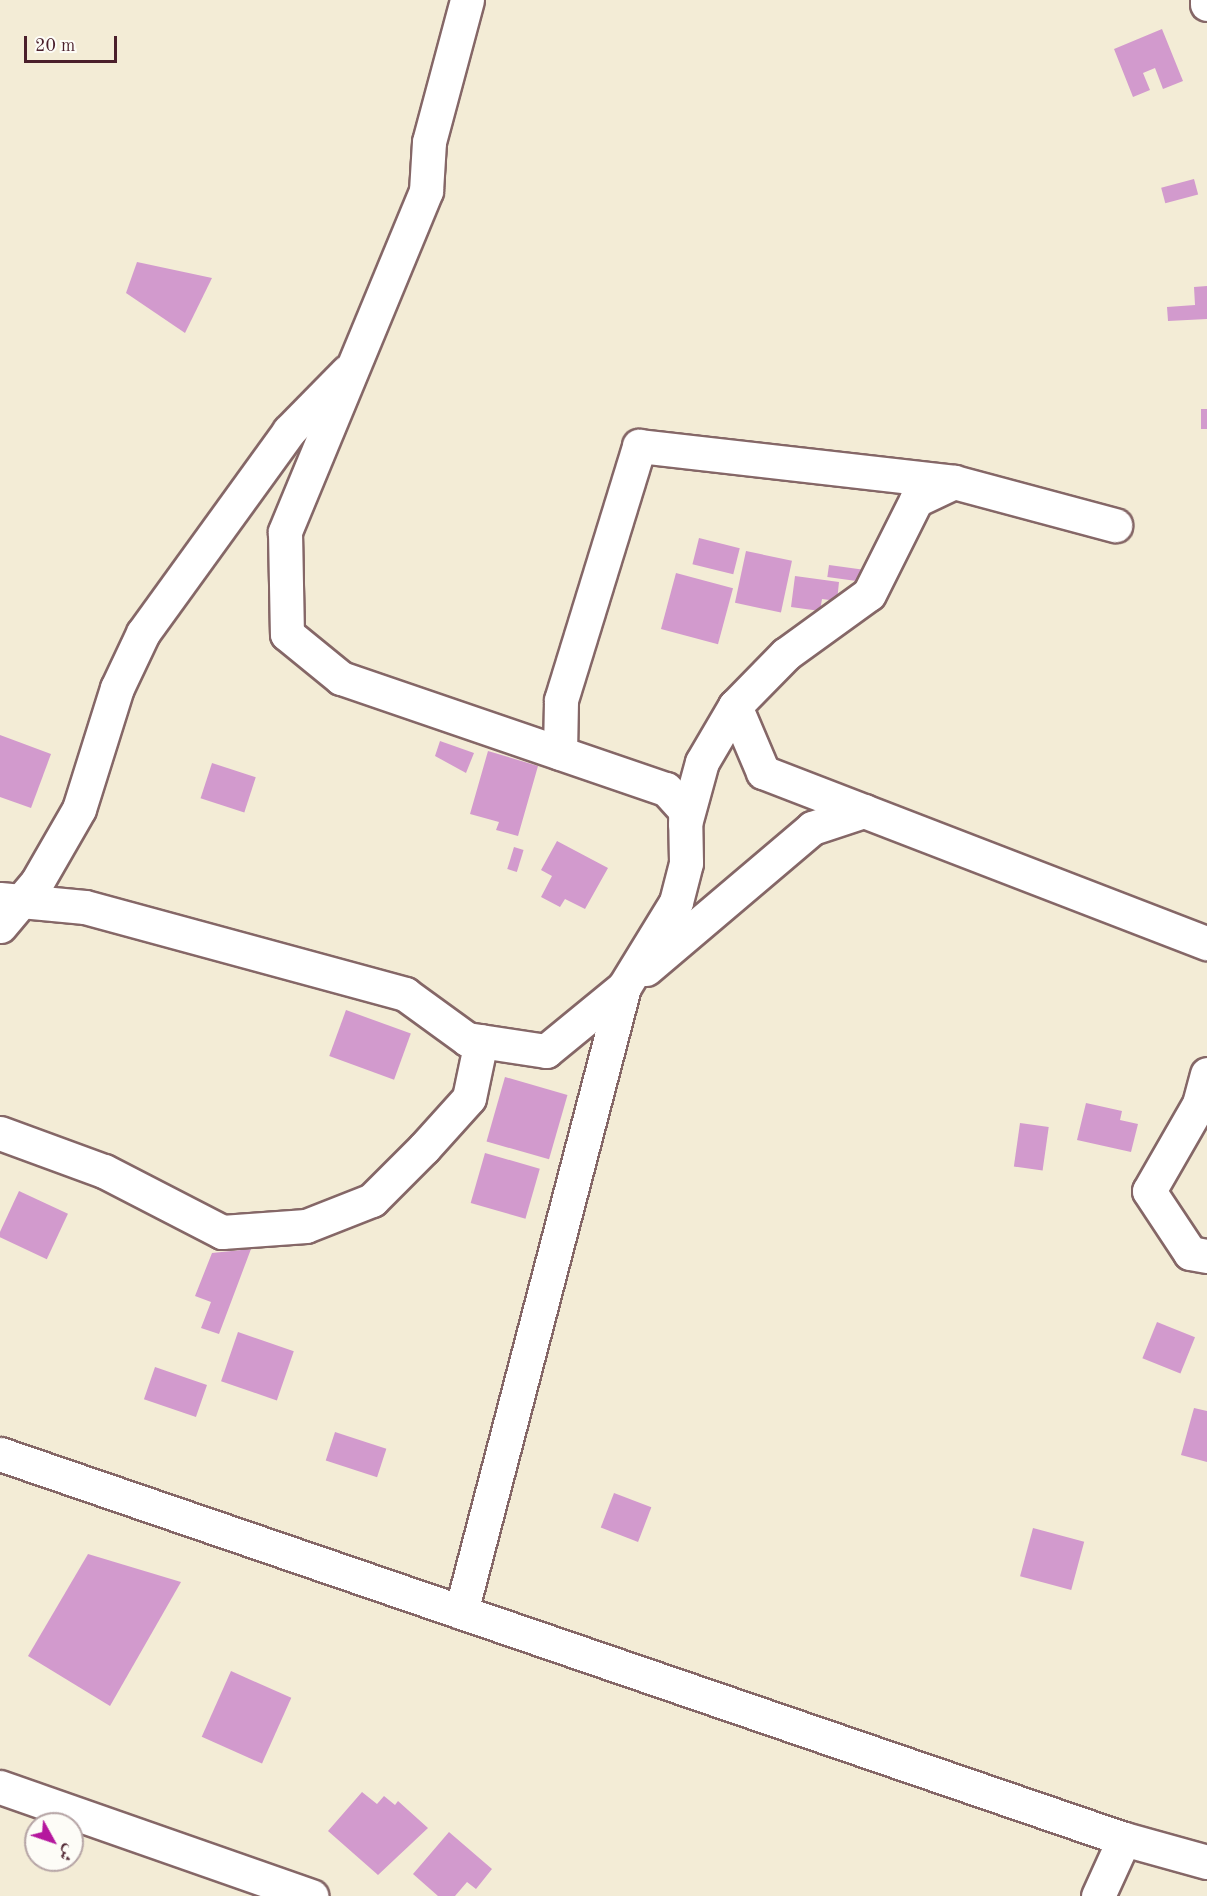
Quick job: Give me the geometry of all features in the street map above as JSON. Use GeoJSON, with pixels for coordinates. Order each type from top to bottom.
{"type":"FeatureCollection","features":[{"type":"Feature","properties":{"kind":"street"},"geometry":{"type":"LineString","coordinates":[[461,1612],[624,987],[676,902],[686,863],[685,810],[666,789],[341,678],[287,634],[285,532],[359,359],[426,191],[429,142],[466,0]]}},
{"type":"Feature","properties":{"kind":"street"},"geometry":{"type":"LineString","coordinates":[[7,909],[79,810],[117,687],[143,633],[289,431],[359,359]]}},
{"type":"Feature","properties":{"kind":"street"},"geometry":{"type":"LineString","coordinates":[[560,753],[561,700],[639,446],[954,482],[1115,525]]}},
{"type":"Feature","properties":{"kind":"street"},"geometry":{"type":"LineString","coordinates":[[685,824],[702,762],[735,706],[786,654],[868,594],[916,500],[954,482]]}},
{"type":"Feature","properties":{"kind":"street"},"geometry":{"type":"LineString","coordinates":[[735,706],[763,772],[1205,946]]}},
{"type":"Feature","properties":{"kind":"street"},"geometry":{"type":"LineString","coordinates":[[7,909],[84,907],[405,994],[467,1039],[546,1051],[812,828],[864,811]]}},
{"type":"Feature","properties":{"kind":"street"},"geometry":{"type":"LineString","coordinates":[[0,1134],[104,1171],[222,1232],[306,1226],[372,1200],[424,1148],[469,1098],[481,1041]]}},
{"type":"Feature","properties":{"kind":"street"},"geometry":{"type":"LineString","coordinates":[[1207,1074],[1199,1104],[1149,1191],[1190,1253],[1207,1256]]}},
{"type":"Feature","properties":{"kind":"street"},"geometry":{"type":"LineString","coordinates":[[0,1454],[1124,1839],[1207,1862]]}},
{"type":"Feature","properties":{"kind":"street"},"geometry":{"type":"LineString","coordinates":[[0,1787],[312,1896]]}},
{"type":"Feature","properties":{"kind":"street"},"geometry":{"type":"LineString","coordinates":[[1098,1896],[1124,1839]]}},
{"type":"Feature","properties":{"kind":"building"},"geometry":{"type":"Polygon","coordinates":[[[1162,29],[1183,81],[1163,89],[1155,68],[1143,73],[1150,90],[1133,97],[1114,49],[1162,29]]]}},
{"type":"Feature","properties":{"kind":"building"},"geometry":{"type":"Polygon","coordinates":[[[1194,179],[1198,194],[1165,203],[1161,188],[1194,179]]]}},
{"type":"Feature","properties":{"kind":"building"},"geometry":{"type":"Polygon","coordinates":[[[137,262],[212,278],[185,333],[126,293],[137,262]]]}},
{"type":"Feature","properties":{"kind":"building"},"geometry":{"type":"Polygon","coordinates":[[[1207,286],[1207,319],[1168,321],[1167,307],[1195,305],[1194,287],[1207,286]]]}},
{"type":"Feature","properties":{"kind":"building"},"geometry":{"type":"Polygon","coordinates":[[[1201,409],[1207,409],[1207,429],[1201,429],[1201,409]]]}},
{"type":"Feature","properties":{"kind":"building"},"geometry":{"type":"Polygon","coordinates":[[[699,538],[740,548],[733,574],[692,564],[699,538]]]}},
{"type":"Feature","properties":{"kind":"building"},"geometry":{"type":"Polygon","coordinates":[[[746,551],[792,561],[781,613],[735,603],[746,551]]]}},
{"type":"Feature","properties":{"kind":"building"},"geometry":{"type":"Polygon","coordinates":[[[829,565],[864,570],[862,582],[827,577],[829,565]]]}},
{"type":"Feature","properties":{"kind":"building"},"geometry":{"type":"Polygon","coordinates":[[[676,573],[733,588],[718,644],[661,629],[676,573]]]}},
{"type":"Feature","properties":{"kind":"building"},"geometry":{"type":"Polygon","coordinates":[[[795,576],[839,582],[837,601],[822,599],[820,611],[791,607],[795,576]]]}},
{"type":"Feature","properties":{"kind":"building"},"geometry":{"type":"Polygon","coordinates":[[[0,735],[51,754],[31,808],[0,797],[0,735]]]}},
{"type":"Feature","properties":{"kind":"building"},"geometry":{"type":"Polygon","coordinates":[[[440,741],[474,753],[466,773],[435,756],[440,741]]]}},
{"type":"Feature","properties":{"kind":"building"},"geometry":{"type":"Polygon","coordinates":[[[488,751],[538,766],[518,836],[496,830],[499,822],[470,814],[488,751]]]}},
{"type":"Feature","properties":{"kind":"building"},"geometry":{"type":"Polygon","coordinates":[[[212,763],[256,777],[244,812],[201,798],[212,763]]]}},
{"type":"Feature","properties":{"kind":"building"},"geometry":{"type":"Polygon","coordinates":[[[557,841],[608,868],[585,909],[565,899],[560,907],[541,897],[552,876],[541,870],[557,841]]]}},
{"type":"Feature","properties":{"kind":"building"},"geometry":{"type":"Polygon","coordinates":[[[514,847],[524,850],[517,872],[507,869],[514,847]]]}},
{"type":"Feature","properties":{"kind":"building"},"geometry":{"type":"Polygon","coordinates":[[[346,1010],[411,1034],[394,1080],[329,1056],[346,1010]]]}},
{"type":"Feature","properties":{"kind":"building"},"geometry":{"type":"Polygon","coordinates":[[[505,1077],[567,1095],[549,1159],[487,1141],[505,1077]]]}},
{"type":"Feature","properties":{"kind":"building"},"geometry":{"type":"Polygon","coordinates":[[[1086,1103],[1122,1111],[1120,1120],[1138,1124],[1131,1152],[1077,1140],[1086,1103]]]}},
{"type":"Feature","properties":{"kind":"building"},"geometry":{"type":"Polygon","coordinates":[[[1020,1123],[1049,1127],[1043,1171],[1014,1167],[1020,1123]]]}},
{"type":"Feature","properties":{"kind":"building"},"geometry":{"type":"Polygon","coordinates":[[[485,1153],[540,1169],[525,1219],[471,1203],[485,1153]]]}},
{"type":"Feature","properties":{"kind":"building"},"geometry":{"type":"Polygon","coordinates":[[[19,1191],[68,1214],[47,1259],[0,1237],[0,1232],[19,1191]]]}},
{"type":"Feature","properties":{"kind":"building"},"geometry":{"type":"Polygon","coordinates":[[[251,1249],[219,1334],[201,1328],[211,1302],[195,1296],[212,1253],[251,1249]]]}},
{"type":"Feature","properties":{"kind":"building"},"geometry":{"type":"Polygon","coordinates":[[[1157,1322],[1195,1337],[1180,1374],[1142,1358],[1157,1322]]]}},
{"type":"Feature","properties":{"kind":"building"},"geometry":{"type":"Polygon","coordinates":[[[238,1332],[294,1351],[277,1400],[221,1381],[238,1332]]]}},
{"type":"Feature","properties":{"kind":"building"},"geometry":{"type":"Polygon","coordinates":[[[155,1367],[207,1385],[196,1417],[144,1399],[155,1367]]]}},
{"type":"Feature","properties":{"kind":"building"},"geometry":{"type":"Polygon","coordinates":[[[1194,1408],[1207,1411],[1207,1462],[1181,1455],[1194,1408]]]}},
{"type":"Feature","properties":{"kind":"building"},"geometry":{"type":"Polygon","coordinates":[[[335,1432],[386,1449],[377,1477],[326,1461],[335,1432]]]}},
{"type":"Feature","properties":{"kind":"building"},"geometry":{"type":"Polygon","coordinates":[[[614,1493],[651,1507],[638,1542],[601,1528],[614,1493]]]}},
{"type":"Feature","properties":{"kind":"building"},"geometry":{"type":"Polygon","coordinates":[[[1033,1528],[1084,1542],[1071,1590],[1020,1576],[1033,1528]]]}},
{"type":"Feature","properties":{"kind":"building"},"geometry":{"type":"Polygon","coordinates":[[[88,1554],[181,1582],[110,1706],[28,1656],[88,1554]]]}},
{"type":"Feature","properties":{"kind":"building"},"geometry":{"type":"Polygon","coordinates":[[[231,1671],[291,1698],[262,1764],[202,1737],[231,1671]]]}},
{"type":"Feature","properties":{"kind":"building"},"geometry":{"type":"Polygon","coordinates":[[[362,1792],[377,1804],[384,1796],[395,1805],[398,1801],[428,1828],[378,1875],[328,1831],[362,1792]]]}},
{"type":"Feature","properties":{"kind":"building"},"geometry":{"type":"Polygon","coordinates":[[[449,1832],[492,1869],[476,1889],[467,1882],[455,1896],[438,1896],[413,1874],[449,1832]]]}}]}
